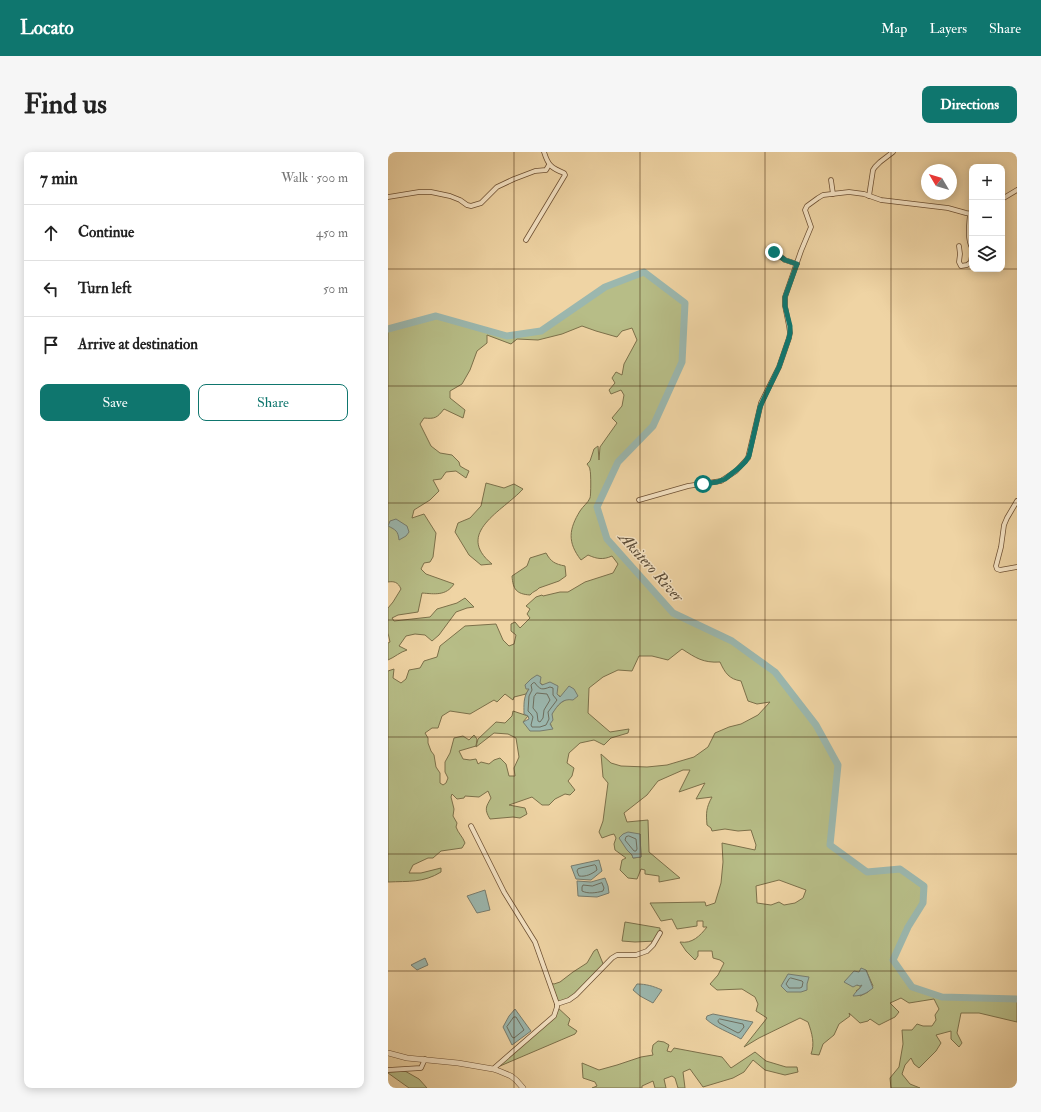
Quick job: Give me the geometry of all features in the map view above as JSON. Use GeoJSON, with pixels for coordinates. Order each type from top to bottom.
{"type":"FeatureCollection","features":[{"type":"Feature","properties":{"kind":"street"},"geometry":{"type":"LineString","coordinates":[[526,240],[565,175],[549,165],[544,152]]}},
{"type":"Feature","properties":{"kind":"street"},"geometry":{"type":"LineString","coordinates":[[869,196],[873,170],[893,152]]}},
{"type":"Feature","properties":{"kind":"street"},"geometry":{"type":"LineString","coordinates":[[388,197],[419,192],[431,192],[454,198],[468,206],[474,206],[481,203],[501,185],[537,170],[546,170],[549,165]]}},
{"type":"Feature","properties":{"kind":"street"},"geometry":{"type":"LineString","coordinates":[[831,180],[833,194]]}},
{"type":"Feature","properties":{"kind":"street"},"geometry":{"type":"LineString","coordinates":[[1005,197],[1017,190]]}},
{"type":"Feature","properties":{"kind":"street"},"geometry":{"type":"LineString","coordinates":[[639,500],[688,486],[721,481],[732,474],[745,462],[749,456],[761,402],[779,367],[789,338],[790,326],[785,306],[785,297],[811,227],[806,214],[807,206],[823,195],[849,192],[881,200],[948,208],[969,213]]}},
{"type":"Feature","properties":{"kind":"street"},"geometry":{"type":"LineString","coordinates":[[959,246],[959,262],[961,266],[969,264]]}},
{"type":"Feature","properties":{"kind":"street"},"geometry":{"type":"LineString","coordinates":[[771,253],[776,253],[785,260],[797,264]]}},
{"type":"Feature","properties":{"kind":"street"},"geometry":{"type":"LineString","coordinates":[[1017,502],[1004,525],[1001,547],[996,566],[997,569],[1000,570],[1017,567]]}},
{"type":"Feature","properties":{"kind":"street"},"geometry":{"type":"LineString","coordinates":[[471,826],[504,892],[535,942],[557,1004],[554,1016],[493,1069]]}},
{"type":"Feature","properties":{"kind":"street"},"geometry":{"type":"LineString","coordinates":[[557,1004],[576,995],[614,956],[636,955],[647,951],[653,945],[660,933]]}},
{"type":"Feature","properties":{"kind":"street"},"geometry":{"type":"LineString","coordinates":[[388,1053],[407,1058],[458,1063],[499,1070],[511,1076],[523,1088]]}},
{"type":"Feature","properties":{"kind":"street"},"geometry":{"type":"LineString","coordinates":[[388,1070],[421,1068],[425,1059]]}},
{"type":"Feature","properties":{"kind":"green space"},"geometry":{"type":"Polygon","coordinates":[[[644,272],[685,303],[682,362],[653,426],[618,462],[597,507],[607,539],[673,613],[732,641],[775,672],[816,725],[838,765],[828,844],[867,871],[900,869],[924,886],[923,903],[908,927],[894,962],[912,987],[942,997],[1017,1000],[1017,1022],[979,1013],[961,1013],[957,1033],[962,1043],[959,1047],[951,1039],[951,1031],[936,1035],[941,1043],[936,1051],[919,1068],[914,1064],[911,1058],[905,1065],[902,1074],[910,1084],[920,1088],[891,1088],[890,1078],[899,1067],[903,1044],[902,1030],[912,1030],[917,1024],[932,1026],[936,1020],[935,1015],[939,1009],[934,999],[909,1003],[901,998],[890,1003],[899,1012],[895,1017],[879,1025],[870,1019],[860,1023],[849,1013],[850,1016],[839,1024],[834,1035],[823,1044],[819,1055],[811,1054],[813,1042],[811,1030],[808,1022],[800,1018],[744,1047],[767,1018],[756,1011],[758,1004],[755,997],[742,989],[717,990],[710,984],[718,975],[724,963],[713,958],[712,951],[698,951],[698,956],[695,960],[686,951],[680,942],[692,941],[699,936],[707,927],[703,927],[703,921],[697,921],[697,926],[677,929],[672,919],[661,921],[650,903],[705,902],[706,906],[715,903],[721,883],[723,862],[722,843],[755,850],[756,845],[751,830],[738,831],[725,829],[712,831],[707,825],[707,811],[712,797],[696,799],[705,783],[679,792],[690,770],[683,770],[658,781],[647,795],[624,813],[627,822],[648,820],[649,852],[680,878],[659,882],[659,876],[645,874],[645,870],[641,869],[637,879],[628,878],[620,870],[622,860],[626,858],[615,850],[614,844],[616,838],[614,834],[602,838],[599,832],[603,821],[608,783],[603,777],[601,754],[611,763],[621,766],[647,767],[667,765],[694,757],[708,747],[715,733],[741,724],[758,715],[770,702],[757,704],[748,701],[741,681],[733,679],[728,675],[720,662],[709,662],[700,659],[682,649],[668,660],[652,656],[639,656],[632,671],[618,670],[603,677],[589,688],[588,713],[610,732],[629,729],[628,733],[611,738],[604,745],[594,740],[580,743],[569,753],[567,763],[574,768],[572,776],[568,781],[575,790],[570,795],[565,794],[555,799],[549,805],[542,805],[532,797],[509,805],[525,808],[527,814],[520,818],[513,817],[490,819],[486,810],[491,798],[488,791],[479,797],[465,796],[464,798],[457,799],[452,794],[451,797],[454,809],[453,816],[457,823],[456,827],[465,843],[462,848],[441,851],[433,858],[428,858],[413,865],[409,873],[421,873],[441,868],[441,872],[434,876],[416,881],[388,882],[388,671],[394,669],[393,678],[401,683],[406,679],[409,670],[420,668],[424,661],[437,657],[440,646],[465,626],[496,624],[503,640],[509,646],[514,644],[516,635],[511,631],[511,624],[515,622],[520,628],[530,618],[527,614],[530,609],[526,606],[536,597],[560,592],[568,592],[585,582],[613,573],[618,564],[612,556],[600,558],[588,555],[581,560],[573,547],[571,536],[576,518],[590,498],[590,468],[587,464],[590,461],[594,449],[598,446],[599,460],[600,447],[617,423],[612,418],[622,406],[624,395],[621,390],[611,394],[609,390],[615,383],[612,378],[616,372],[622,375],[624,364],[637,340],[632,328],[622,331],[617,337],[582,326],[562,334],[538,340],[517,339],[511,344],[487,335],[487,343],[477,351],[470,370],[462,384],[450,391],[450,398],[465,410],[463,418],[444,409],[436,417],[424,418],[420,424],[431,446],[440,453],[452,455],[459,462],[460,466],[469,471],[466,478],[456,471],[446,472],[441,479],[433,480],[439,491],[430,500],[414,510],[412,518],[424,514],[436,533],[433,557],[430,562],[424,563],[421,569],[426,574],[454,584],[451,588],[444,592],[436,594],[422,593],[418,612],[398,615],[392,618],[394,621],[430,617],[437,609],[457,603],[465,598],[474,607],[456,612],[439,635],[432,641],[425,635],[415,634],[406,636],[399,646],[407,650],[388,660],[388,643],[390,642],[388,633],[388,608],[401,589],[396,582],[388,582],[388,329],[436,316],[507,336],[541,331],[605,287],[644,272]],[[540,683],[529,689],[526,694],[514,697],[513,700],[505,694],[497,702],[494,700],[470,714],[450,711],[442,716],[438,728],[432,728],[425,733],[428,738],[431,751],[434,755],[436,767],[440,773],[440,783],[443,785],[446,783],[448,778],[445,772],[445,762],[450,753],[454,738],[463,736],[469,740],[474,735],[477,739],[476,746],[459,751],[463,759],[476,759],[478,764],[481,762],[489,764],[500,758],[506,764],[509,776],[515,776],[514,768],[519,757],[516,738],[508,734],[494,733],[476,747],[478,739],[496,722],[505,723],[512,716],[513,711],[528,716],[523,722],[552,728],[550,719],[551,715],[556,707],[567,699],[561,697],[540,683]],[[640,834],[632,855],[633,858],[641,857],[640,834]],[[779,880],[756,886],[757,903],[771,905],[779,902],[784,905],[795,903],[803,898],[806,890],[779,880]],[[866,970],[857,985],[860,986],[862,984],[856,991],[860,996],[868,992],[873,986],[866,970]]]}},
{"type":"Feature","properties":{"kind":"green space"},"geometry":{"type":"Polygon","coordinates":[[[486,483],[504,488],[514,484],[523,489],[494,514],[480,532],[478,542],[482,553],[492,564],[481,565],[469,555],[455,532],[458,523],[470,518],[481,506],[486,483]]]}},
{"type":"Feature","properties":{"kind":"green space"},"geometry":{"type":"Polygon","coordinates":[[[546,553],[554,562],[565,566],[566,576],[559,581],[539,588],[530,595],[518,592],[514,587],[512,576],[527,566],[530,558],[546,553]]]}},
{"type":"Feature","properties":{"kind":"green space"},"geometry":{"type":"Polygon","coordinates":[[[625,922],[660,928],[660,933],[656,941],[622,941],[625,922]]]}},
{"type":"Feature","properties":{"kind":"green space"},"geometry":{"type":"Polygon","coordinates":[[[597,949],[604,966],[576,995],[557,1004],[550,983],[554,984],[560,982],[587,963],[594,951],[597,949]]]}},
{"type":"Feature","properties":{"kind":"green space"},"geometry":{"type":"Polygon","coordinates":[[[557,1007],[570,1019],[568,1025],[577,1031],[575,1034],[493,1069],[554,1016],[557,1007]]]}},
{"type":"Feature","properties":{"kind":"green space"},"geometry":{"type":"Polygon","coordinates":[[[658,1041],[669,1045],[667,1051],[671,1052],[674,1048],[722,1057],[731,1068],[755,1052],[766,1061],[786,1067],[797,1067],[798,1072],[785,1075],[765,1070],[753,1060],[744,1072],[733,1078],[703,1087],[690,1069],[683,1072],[685,1088],[678,1088],[675,1078],[672,1076],[664,1079],[666,1088],[655,1088],[653,1081],[642,1086],[642,1088],[592,1088],[597,1086],[595,1082],[583,1078],[582,1063],[599,1070],[641,1057],[653,1055],[653,1045],[658,1041]]]}},
{"type":"Feature","properties":{"kind":"green space"},"geometry":{"type":"Polygon","coordinates":[[[405,1071],[419,1079],[427,1088],[409,1088],[388,1073],[405,1071]]]}},
{"type":"Feature","properties":{"kind":"water"},"geometry":{"type":"Polygon","coordinates":[[[396,519],[407,526],[409,532],[406,536],[399,540],[396,531],[388,526],[390,521],[396,519]]]}},
{"type":"Feature","properties":{"kind":"water"},"geometry":{"type":"Polygon","coordinates":[[[537,675],[541,677],[540,683],[542,685],[550,682],[558,686],[557,694],[560,697],[569,686],[574,689],[578,696],[573,700],[563,701],[556,708],[552,714],[553,720],[550,724],[553,729],[530,731],[523,722],[529,719],[528,716],[524,714],[525,698],[529,689],[526,689],[525,685],[537,675]]]}},
{"type":"Feature","properties":{"kind":"water"},"geometry":{"type":"Polygon","coordinates":[[[628,832],[640,834],[641,857],[633,858],[619,838],[628,832]]]}},
{"type":"Feature","properties":{"kind":"water"},"geometry":{"type":"Polygon","coordinates":[[[599,860],[602,871],[591,880],[576,879],[571,866],[599,860]]]}},
{"type":"Feature","properties":{"kind":"water"},"geometry":{"type":"Polygon","coordinates":[[[605,878],[609,893],[597,897],[578,896],[577,881],[591,882],[605,878]]]}},
{"type":"Feature","properties":{"kind":"water"},"geometry":{"type":"Polygon","coordinates":[[[485,890],[490,910],[477,913],[467,896],[485,890]]]}},
{"type":"Feature","properties":{"kind":"water"},"geometry":{"type":"Polygon","coordinates":[[[425,958],[428,965],[417,970],[411,965],[425,958]]]}},
{"type":"Feature","properties":{"kind":"water"},"geometry":{"type":"Polygon","coordinates":[[[861,968],[866,970],[873,988],[864,994],[853,996],[862,985],[853,987],[844,982],[854,971],[859,972],[861,968]]]}},
{"type":"Feature","properties":{"kind":"water"},"geometry":{"type":"Polygon","coordinates":[[[788,974],[809,977],[807,990],[801,992],[787,992],[781,986],[788,974]]]}},
{"type":"Feature","properties":{"kind":"water"},"geometry":{"type":"Polygon","coordinates":[[[637,984],[643,984],[662,990],[653,1003],[640,996],[633,990],[637,984]]]}},
{"type":"Feature","properties":{"kind":"water"},"geometry":{"type":"Polygon","coordinates":[[[515,1009],[531,1031],[512,1045],[503,1027],[515,1009]]]}},
{"type":"Feature","properties":{"kind":"water"},"geometry":{"type":"Polygon","coordinates":[[[713,1014],[753,1022],[741,1039],[706,1019],[707,1016],[713,1014]]]}},
{"type":"Feature","properties":{"kind":"waterway","name":"Aksitero River"},"geometry":{"type":"LineString","coordinates":[[388,329],[436,316],[507,336],[541,331],[605,287],[644,272],[685,303],[682,362],[653,426],[618,462],[597,507],[607,539],[673,613],[732,641],[775,672],[816,725],[838,765],[830,845],[867,872],[900,869],[924,886],[923,903],[908,927],[893,960],[912,987],[942,997],[1017,999]]}},
{"type":"Feature","properties":{"kind":"route"},"geometry":{"type":"LineString","coordinates":[[703,484],[725,479],[736,471],[748,458],[761,402],[779,367],[789,338],[790,326],[785,306],[785,297],[797,264],[785,260],[774,252]]}}]}
